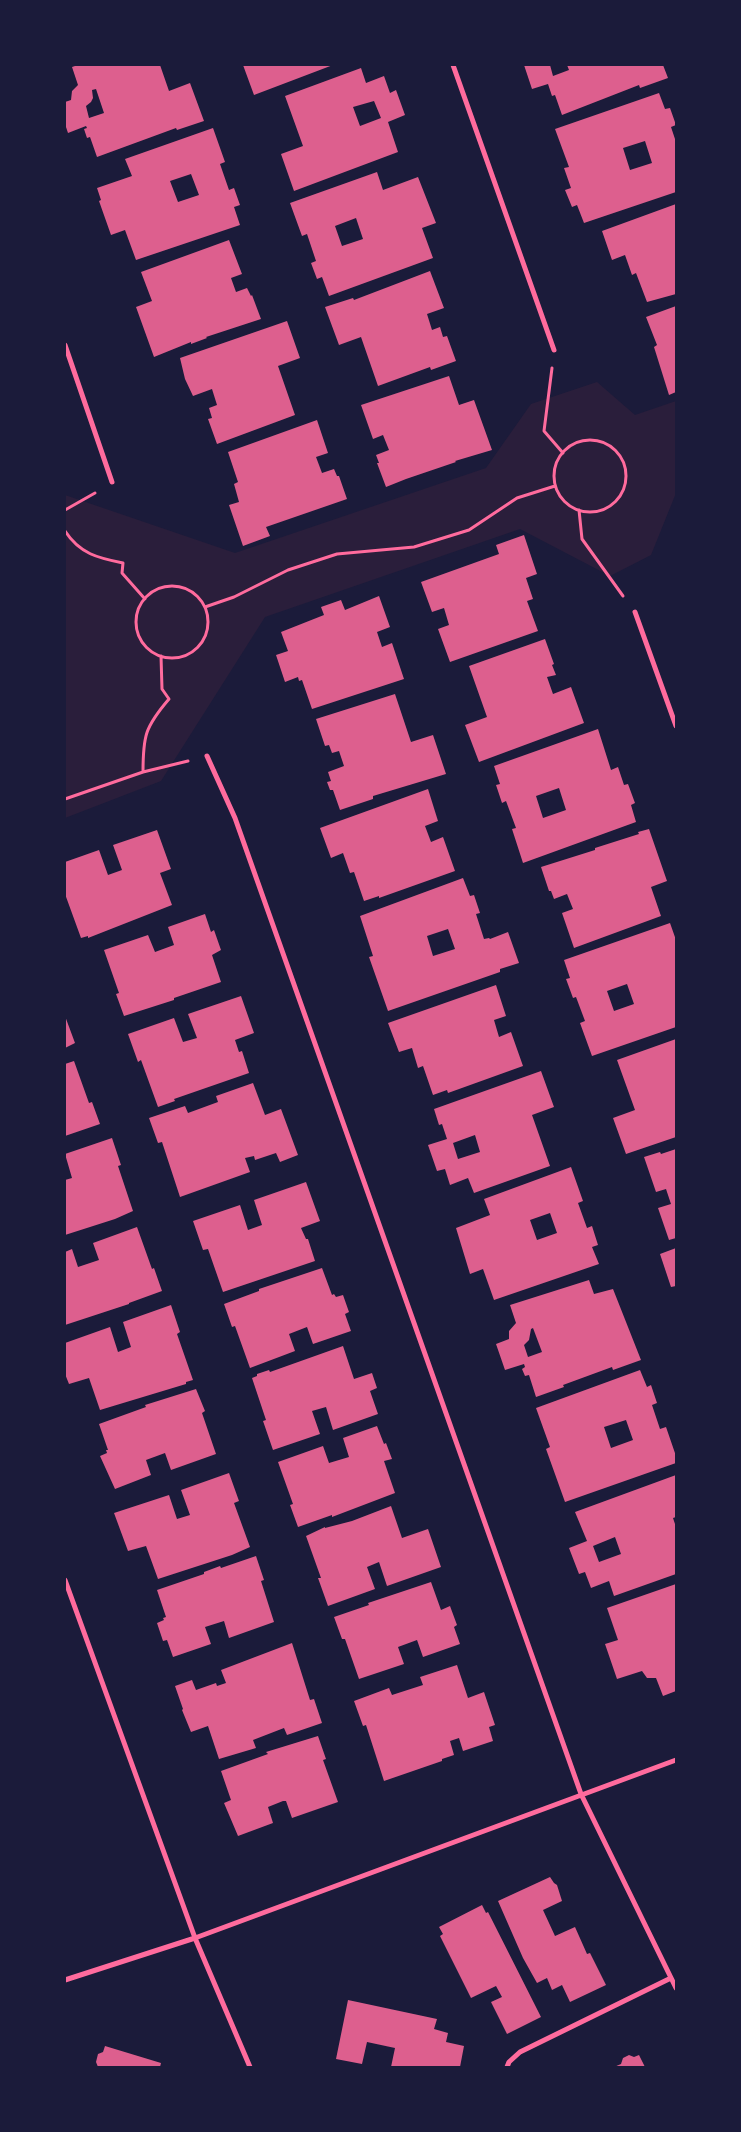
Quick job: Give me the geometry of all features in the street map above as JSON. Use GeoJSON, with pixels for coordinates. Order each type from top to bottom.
{"type":"FeatureCollection","features":[{"type":"Feature","properties":{"kind":"street"},"geometry":{"type":"LineString","coordinates":[[453,65],[554,350]]}},
{"type":"Feature","properties":{"kind":"street"},"geometry":{"type":"LineString","coordinates":[[65,345],[112,482]]}},
{"type":"Feature","properties":{"kind":"street"},"geometry":{"type":"LineString","coordinates":[[635,612],[676,726]]}},
{"type":"Feature","properties":{"kind":"street"},"geometry":{"type":"LineString","coordinates":[[207,756],[238,827],[580,1794],[676,1988]]}},
{"type":"Feature","properties":{"kind":"street"},"geometry":{"type":"LineString","coordinates":[[65,1580],[195,1938],[250,2067]]}},
{"type":"Feature","properties":{"kind":"street"},"geometry":{"type":"LineString","coordinates":[[65,1980],[195,1938],[676,1760]]}},
{"type":"Feature","properties":{"kind":"street"},"geometry":{"type":"LineString","coordinates":[[506,2067],[520,2052],[671,1978]]}},
{"type":"Feature","properties":{"kind":"path"},"geometry":{"type":"LineString","coordinates":[[554,350],[544,431],[563,452]]}},
{"type":"Feature","properties":{"kind":"path"},"geometry":{"type":"LineString","coordinates":[[588,440],[602,442],[614,449],[623,461],[626,474],[624,488],[617,500],[606,508],[593,512],[579,510],[569,505],[561,497],[555,486],[554,474],[556,463],[563,452],[574,444],[588,440]]}},
{"type":"Feature","properties":{"kind":"path"},"geometry":{"type":"LineString","coordinates":[[65,510],[112,482]]}},
{"type":"Feature","properties":{"kind":"path"},"geometry":{"type":"LineString","coordinates":[[205,606],[234,597],[288,570],[337,554],[414,547],[469,530],[517,498],[555,486]]}},
{"type":"Feature","properties":{"kind":"path"},"geometry":{"type":"LineString","coordinates":[[579,510],[582,539],[635,612]]}},
{"type":"Feature","properties":{"kind":"path"},"geometry":{"type":"LineString","coordinates":[[65,531],[72,541],[93,557],[123,563],[122,573],[145,599]]}},
{"type":"Feature","properties":{"kind":"path"},"geometry":{"type":"LineString","coordinates":[[170,586],[184,588],[196,595],[205,606],[208,620],[206,634],[199,646],[188,654],[175,658],[161,656],[147,646],[138,632],[136,620],[139,609],[145,599],[156,590],[170,586]]}},
{"type":"Feature","properties":{"kind":"path"},"geometry":{"type":"LineString","coordinates":[[143,772],[143,743],[152,719],[168,699],[162,689],[161,656]]}},
{"type":"Feature","properties":{"kind":"path"},"geometry":{"type":"LineString","coordinates":[[65,799],[143,772],[207,756]]}},
{"type":"Feature","properties":{"kind":"shaded area"},"geometry":{"type":"Polygon","coordinates":[[[597,382],[635,415],[676,401],[676,493],[651,555],[610,576],[520,529],[265,617],[161,781],[65,818],[65,495],[235,553],[486,468],[531,404],[597,382]]]}},
{"type":"Feature","properties":{"kind":"building"},"geometry":{"type":"Polygon","coordinates":[[[78,65],[160,65],[169,91],[190,83],[204,121],[177,130],[176,128],[97,157],[90,137],[87,138],[84,129],[87,128],[86,126],[68,133],[65,124],[65,102],[71,100],[72,91],[78,85],[72,67],[78,65]],[[96,89],[92,90],[93,98],[86,106],[89,118],[104,113],[96,89]]]}},
{"type":"Feature","properties":{"kind":"building"},"geometry":{"type":"Polygon","coordinates":[[[243,65],[333,65],[254,95],[243,65]]]}},
{"type":"Feature","properties":{"kind":"building"},"geometry":{"type":"Polygon","coordinates":[[[524,65],[550,65],[553,76],[569,70],[567,65],[663,65],[668,78],[640,88],[639,85],[562,115],[555,95],[552,96],[548,84],[532,89],[524,65]]]}},
{"type":"Feature","properties":{"kind":"building"},"geometry":{"type":"Polygon","coordinates":[[[361,68],[366,83],[384,76],[390,93],[396,90],[405,115],[388,122],[398,152],[294,191],[281,154],[303,146],[285,96],[361,68]],[[374,101],[353,107],[360,126],[381,118],[374,101]]]}},
{"type":"Feature","properties":{"kind":"building"},"geometry":{"type":"Polygon","coordinates":[[[659,93],[665,109],[670,108],[676,125],[671,127],[676,142],[676,192],[584,223],[577,205],[572,207],[565,190],[571,188],[564,168],[569,167],[555,129],[659,93]],[[645,141],[623,148],[630,170],[652,163],[645,141]]]}},
{"type":"Feature","properties":{"kind":"building"},"geometry":{"type":"Polygon","coordinates":[[[213,128],[225,162],[220,164],[229,190],[234,188],[240,205],[234,207],[240,225],[136,260],[125,230],[111,235],[99,201],[101,200],[97,188],[132,176],[125,159],[213,128]],[[191,174],[170,181],[178,202],[199,195],[191,174]]]}},
{"type":"Feature","properties":{"kind":"building"},"geometry":{"type":"Polygon","coordinates":[[[377,172],[383,190],[418,177],[436,223],[422,228],[433,258],[329,296],[322,277],[317,279],[311,263],[316,261],[307,234],[302,236],[290,203],[377,172]],[[356,218],[335,226],[342,246],[363,239],[356,218]]]}},
{"type":"Feature","properties":{"kind":"building"},"geometry":{"type":"Polygon","coordinates":[[[676,204],[676,294],[647,302],[636,273],[632,275],[625,255],[612,260],[602,231],[676,204]]]}},
{"type":"Feature","properties":{"kind":"building"},"geometry":{"type":"Polygon","coordinates":[[[229,240],[242,274],[231,278],[236,292],[247,288],[252,295],[261,319],[206,337],[191,344],[191,342],[154,357],[136,307],[152,301],[141,272],[229,240]]]}},
{"type":"Feature","properties":{"kind":"building"},"geometry":{"type":"Polygon","coordinates":[[[430,271],[444,308],[427,314],[432,330],[440,327],[443,337],[447,336],[456,361],[431,370],[430,367],[378,386],[361,337],[339,345],[325,307],[353,298],[354,300],[430,271]]]}},
{"type":"Feature","properties":{"kind":"building"},"geometry":{"type":"Polygon","coordinates":[[[676,306],[676,392],[669,395],[654,347],[657,345],[646,317],[676,306]]]}},
{"type":"Feature","properties":{"kind":"building"},"geometry":{"type":"Polygon","coordinates":[[[287,321],[300,358],[278,366],[295,415],[217,444],[208,419],[212,418],[209,408],[217,405],[212,389],[193,396],[185,379],[180,358],[287,321]]]}},
{"type":"Feature","properties":{"kind":"building"},"geometry":{"type":"Polygon","coordinates":[[[449,376],[459,405],[474,400],[492,450],[455,461],[386,487],[376,455],[389,450],[383,435],[373,439],[361,405],[449,376]]]}},
{"type":"Feature","properties":{"kind":"building"},"geometry":{"type":"Polygon","coordinates":[[[317,420],[328,453],[316,457],[322,473],[334,469],[337,476],[339,476],[347,499],[266,527],[270,536],[243,546],[229,505],[239,502],[234,484],[238,482],[228,452],[317,420]]]}},
{"type":"Feature","properties":{"kind":"building"},"geometry":{"type":"Polygon","coordinates":[[[524,535],[537,574],[526,578],[533,599],[527,601],[538,631],[450,662],[438,629],[449,625],[444,608],[432,612],[421,582],[499,554],[496,545],[524,535]]]}},
{"type":"Feature","properties":{"kind":"building"},"geometry":{"type":"Polygon","coordinates":[[[379,596],[390,627],[377,632],[382,647],[392,643],[404,679],[312,709],[302,680],[299,681],[298,677],[285,682],[276,655],[288,651],[281,632],[324,615],[321,607],[341,600],[345,610],[379,596]]]}},
{"type":"Feature","properties":{"kind":"building"},"geometry":{"type":"Polygon","coordinates":[[[545,639],[556,675],[547,677],[553,694],[571,687],[584,723],[479,762],[465,725],[487,717],[469,666],[545,639]]]}},
{"type":"Feature","properties":{"kind":"building"},"geometry":{"type":"Polygon","coordinates":[[[395,694],[411,742],[433,735],[446,774],[373,796],[373,799],[340,810],[333,790],[330,790],[327,782],[331,781],[328,772],[344,766],[339,751],[332,753],[329,745],[325,746],[316,719],[395,694]]]}},
{"type":"Feature","properties":{"kind":"building"},"geometry":{"type":"Polygon","coordinates":[[[598,729],[611,770],[618,767],[624,785],[628,784],[635,803],[631,805],[636,822],[523,863],[512,829],[516,828],[506,801],[502,803],[496,785],[500,784],[494,766],[598,729]],[[559,788],[536,796],[543,818],[566,810],[559,788]]]}},
{"type":"Feature","properties":{"kind":"building"},"geometry":{"type":"Polygon","coordinates":[[[428,789],[438,821],[425,826],[431,842],[443,837],[455,871],[379,898],[379,896],[364,901],[354,872],[350,873],[343,853],[331,858],[320,828],[428,789]]]}},
{"type":"Feature","properties":{"kind":"building"},"geometry":{"type":"Polygon","coordinates":[[[649,829],[667,881],[651,887],[661,916],[574,948],[562,913],[573,909],[567,894],[554,899],[551,891],[549,891],[541,867],[595,850],[595,848],[649,829]]]}},
{"type":"Feature","properties":{"kind":"building"},"geometry":{"type":"Polygon","coordinates":[[[157,830],[171,869],[160,873],[172,905],[88,938],[88,936],[81,938],[65,894],[65,862],[99,850],[108,875],[122,870],[113,845],[157,830]]]}},
{"type":"Feature","properties":{"kind":"building"},"geometry":{"type":"Polygon","coordinates":[[[463,878],[470,896],[474,895],[480,913],[476,914],[484,939],[490,939],[508,932],[519,963],[500,969],[500,972],[388,1011],[369,957],[373,956],[360,916],[463,878]],[[448,929],[427,936],[433,956],[455,949],[448,929]]]}},
{"type":"Feature","properties":{"kind":"building"},"geometry":{"type":"Polygon","coordinates":[[[205,914],[211,932],[214,930],[221,950],[212,955],[221,982],[124,1016],[116,994],[119,993],[104,950],[148,935],[155,952],[174,945],[168,927],[205,914]]]}},
{"type":"Feature","properties":{"kind":"building"},"geometry":{"type":"Polygon","coordinates":[[[670,923],[676,940],[676,1027],[592,1056],[580,1023],[585,1021],[576,997],[573,998],[566,979],[570,978],[564,960],[670,923]],[[627,984],[607,991],[614,1011],[634,1004],[627,984]]]}},
{"type":"Feature","properties":{"kind":"building"},"geometry":{"type":"Polygon","coordinates":[[[496,985],[506,1016],[494,1020],[499,1037],[511,1032],[523,1066],[448,1093],[447,1090],[433,1095],[423,1066],[418,1068],[412,1048],[399,1052],[388,1023],[496,985]]]}},
{"type":"Feature","properties":{"kind":"building"},"geometry":{"type":"Polygon","coordinates":[[[241,996],[254,1033],[235,1040],[239,1052],[242,1051],[249,1073],[174,1099],[175,1101],[158,1107],[141,1060],[138,1062],[128,1034],[174,1018],[183,1042],[197,1038],[188,1014],[241,996]]]}},
{"type":"Feature","properties":{"kind":"building"},"geometry":{"type":"Polygon","coordinates":[[[65,1016],[75,1043],[65,1048],[65,1016]]]}},
{"type":"Feature","properties":{"kind":"building"},"geometry":{"type":"Polygon","coordinates":[[[676,1039],[676,1137],[626,1154],[613,1118],[635,1110],[617,1060],[676,1039]]]}},
{"type":"Feature","properties":{"kind":"building"},"geometry":{"type":"Polygon","coordinates":[[[74,1061],[89,1103],[92,1102],[100,1124],[65,1136],[65,1064],[74,1061]]]}},
{"type":"Feature","properties":{"kind":"building"},"geometry":{"type":"Polygon","coordinates":[[[541,1071],[554,1107],[532,1115],[550,1166],[474,1193],[468,1178],[450,1185],[445,1169],[437,1171],[428,1145],[447,1139],[442,1124],[439,1125],[434,1109],[541,1071]],[[475,1135],[453,1143],[458,1159],[480,1152],[475,1135]]]}},
{"type":"Feature","properties":{"kind":"building"},"geometry":{"type":"Polygon","coordinates":[[[253,1083],[265,1115],[281,1109],[298,1155],[280,1162],[276,1153],[255,1160],[254,1156],[245,1158],[250,1172],[180,1197],[162,1142],[158,1143],[149,1118],[185,1106],[188,1113],[218,1102],[216,1096],[253,1083]]]}},
{"type":"Feature","properties":{"kind":"building"},"geometry":{"type":"Polygon","coordinates":[[[112,1138],[121,1165],[118,1166],[133,1211],[115,1219],[65,1235],[65,1180],[72,1178],[65,1154],[112,1138]]]}},
{"type":"Feature","properties":{"kind":"building"},"geometry":{"type":"Polygon","coordinates":[[[676,1149],[676,1238],[669,1240],[658,1208],[671,1204],[666,1189],[656,1192],[644,1157],[676,1149]]]}},
{"type":"Feature","properties":{"kind":"building"},"geometry":{"type":"Polygon","coordinates":[[[571,1167],[583,1201],[578,1203],[587,1228],[592,1226],[598,1245],[592,1247],[599,1264],[494,1300],[483,1269],[470,1274],[456,1228],[490,1215],[484,1199],[571,1167]],[[550,1213],[530,1220],[537,1240],[557,1233],[550,1213]]]}},
{"type":"Feature","properties":{"kind":"building"},"geometry":{"type":"Polygon","coordinates":[[[306,1182],[320,1221],[301,1228],[306,1239],[308,1239],[315,1261],[223,1292],[208,1249],[203,1250],[193,1221],[240,1205],[248,1230],[262,1225],[254,1200],[306,1182]]]}},
{"type":"Feature","properties":{"kind":"building"},"geometry":{"type":"Polygon","coordinates":[[[137,1227],[162,1291],[65,1325],[65,1252],[72,1249],[78,1267],[99,1260],[93,1243],[137,1227]]]}},
{"type":"Feature","properties":{"kind":"building"},"geometry":{"type":"Polygon","coordinates":[[[676,1248],[676,1286],[671,1287],[660,1254],[676,1248]]]}},
{"type":"Feature","properties":{"kind":"building"},"geometry":{"type":"Polygon","coordinates":[[[322,1268],[332,1295],[334,1294],[336,1297],[343,1295],[349,1312],[345,1314],[351,1331],[313,1344],[307,1327],[289,1334],[295,1351],[250,1368],[235,1326],[232,1327],[224,1304],[259,1291],[259,1289],[322,1268]]]}},
{"type":"Feature","properties":{"kind":"building"},"geometry":{"type":"Polygon","coordinates":[[[589,1280],[594,1294],[613,1289],[641,1360],[613,1370],[612,1367],[536,1397],[529,1375],[525,1376],[522,1369],[525,1367],[524,1364],[505,1370],[496,1344],[509,1339],[509,1331],[516,1323],[510,1305],[589,1280]],[[533,1328],[531,1329],[529,1340],[524,1345],[528,1357],[542,1352],[533,1328]]]}},
{"type":"Feature","properties":{"kind":"building"},"geometry":{"type":"Polygon","coordinates":[[[171,1305],[180,1332],[177,1334],[193,1380],[186,1382],[186,1384],[100,1410],[89,1378],[69,1384],[65,1374],[65,1343],[110,1327],[118,1352],[131,1347],[123,1322],[171,1305]]]}},
{"type":"Feature","properties":{"kind":"building"},"geometry":{"type":"Polygon","coordinates":[[[343,1346],[354,1379],[372,1373],[377,1388],[370,1391],[378,1414],[333,1430],[326,1407],[312,1411],[320,1434],[273,1450],[263,1421],[266,1420],[252,1378],[257,1376],[257,1374],[269,1370],[270,1372],[343,1346]]]}},
{"type":"Feature","properties":{"kind":"building"},"geometry":{"type":"Polygon","coordinates":[[[640,1370],[647,1387],[651,1385],[657,1403],[652,1405],[660,1429],[666,1427],[676,1456],[676,1463],[565,1502],[546,1449],[550,1447],[536,1408],[640,1370]],[[626,1420],[604,1427],[611,1448],[633,1440],[626,1420]]]}},
{"type":"Feature","properties":{"kind":"building"},"geometry":{"type":"Polygon","coordinates":[[[196,1389],[205,1411],[202,1413],[216,1454],[171,1470],[165,1453],[146,1460],[151,1475],[115,1489],[100,1456],[107,1453],[106,1450],[108,1450],[99,1424],[146,1407],[145,1405],[196,1389]]]}},
{"type":"Feature","properties":{"kind":"building"},"geometry":{"type":"Polygon","coordinates":[[[377,1426],[392,1459],[384,1461],[395,1493],[332,1517],[332,1515],[298,1527],[290,1505],[293,1504],[278,1462],[323,1446],[329,1463],[349,1457],[343,1438],[377,1426]]]}},
{"type":"Feature","properties":{"kind":"building"},"geometry":{"type":"Polygon","coordinates":[[[229,1473],[239,1501],[234,1503],[250,1547],[232,1555],[158,1579],[146,1546],[128,1551],[114,1513],[169,1495],[177,1519],[190,1515],[181,1490],[229,1473]]]}},
{"type":"Feature","properties":{"kind":"building"},"geometry":{"type":"Polygon","coordinates":[[[676,1475],[676,1517],[673,1518],[676,1527],[676,1574],[614,1596],[609,1581],[591,1588],[585,1572],[579,1574],[569,1548],[587,1541],[575,1512],[676,1475]],[[615,1537],[593,1546],[599,1562],[621,1554],[615,1537]]]}},
{"type":"Feature","properties":{"kind":"building"},"geometry":{"type":"Polygon","coordinates":[[[391,1506],[402,1538],[428,1529],[441,1567],[387,1586],[379,1562],[367,1567],[375,1589],[328,1606],[318,1578],[321,1578],[306,1536],[325,1527],[352,1521],[391,1506]]]}},
{"type":"Feature","properties":{"kind":"building"},"geometry":{"type":"Polygon","coordinates":[[[256,1556],[264,1580],[261,1581],[274,1622],[229,1638],[224,1621],[205,1627],[211,1644],[173,1657],[167,1640],[163,1641],[157,1623],[166,1617],[157,1590],[204,1574],[204,1572],[220,1566],[221,1568],[256,1556]]]}},
{"type":"Feature","properties":{"kind":"building"},"geometry":{"type":"Polygon","coordinates":[[[431,1582],[441,1610],[450,1606],[457,1625],[454,1627],[460,1644],[423,1657],[417,1640],[398,1647],[404,1664],[359,1679],[345,1639],[342,1639],[334,1617],[369,1605],[368,1603],[431,1582]]]}},
{"type":"Feature","properties":{"kind":"building"},"geometry":{"type":"Polygon","coordinates":[[[676,1584],[676,1691],[663,1696],[656,1678],[647,1678],[642,1671],[617,1679],[605,1644],[618,1640],[607,1608],[676,1584]]]}},
{"type":"Feature","properties":{"kind":"building"},"geometry":{"type":"Polygon","coordinates":[[[292,1643],[310,1700],[314,1699],[322,1723],[287,1735],[284,1728],[253,1740],[256,1748],[219,1759],[208,1726],[191,1732],[175,1686],[192,1680],[196,1690],[216,1683],[217,1686],[226,1683],[221,1670],[292,1643]]]}},
{"type":"Feature","properties":{"kind":"building"},"geometry":{"type":"Polygon","coordinates":[[[457,1665],[468,1698],[484,1692],[495,1725],[489,1727],[493,1741],[463,1751],[459,1738],[450,1741],[454,1755],[384,1781],[366,1725],[363,1726],[354,1701],[389,1688],[392,1695],[423,1685],[420,1677],[457,1665]]]}},
{"type":"Feature","properties":{"kind":"building"},"geometry":{"type":"Polygon","coordinates":[[[318,1736],[326,1759],[323,1760],[338,1802],[292,1818],[286,1801],[283,1801],[268,1807],[273,1823],[238,1836],[224,1803],[231,1800],[221,1771],[268,1754],[266,1752],[318,1736]]]}},
{"type":"Feature","properties":{"kind":"building"},"geometry":{"type":"Polygon","coordinates":[[[550,1877],[557,1885],[562,1901],[543,1910],[555,1936],[575,1927],[587,1954],[590,1953],[606,1985],[570,2002],[562,1985],[552,1990],[547,1978],[537,1983],[523,1958],[498,1901],[550,1877]]]}},
{"type":"Feature","properties":{"kind":"building"},"geometry":{"type":"Polygon","coordinates":[[[482,1905],[486,1913],[488,1912],[541,2017],[507,2034],[491,2002],[502,1997],[496,1986],[471,1998],[440,1936],[443,1934],[439,1927],[482,1905]]]}},
{"type":"Feature","properties":{"kind":"building"},"geometry":{"type":"Polygon","coordinates":[[[348,2000],[437,2019],[434,2029],[448,2033],[446,2042],[464,2046],[460,2067],[391,2067],[395,2048],[367,2042],[362,2064],[336,2059],[348,2000]]]}},
{"type":"Feature","properties":{"kind":"building"},"geometry":{"type":"Polygon","coordinates":[[[105,2046],[161,2063],[160,2067],[98,2067],[96,2062],[98,2054],[103,2052],[105,2046]]]}},
{"type":"Feature","properties":{"kind":"building"},"geometry":{"type":"Polygon","coordinates":[[[629,2055],[634,2057],[639,2055],[645,2067],[614,2067],[621,2064],[623,2058],[629,2055]]]}}]}
